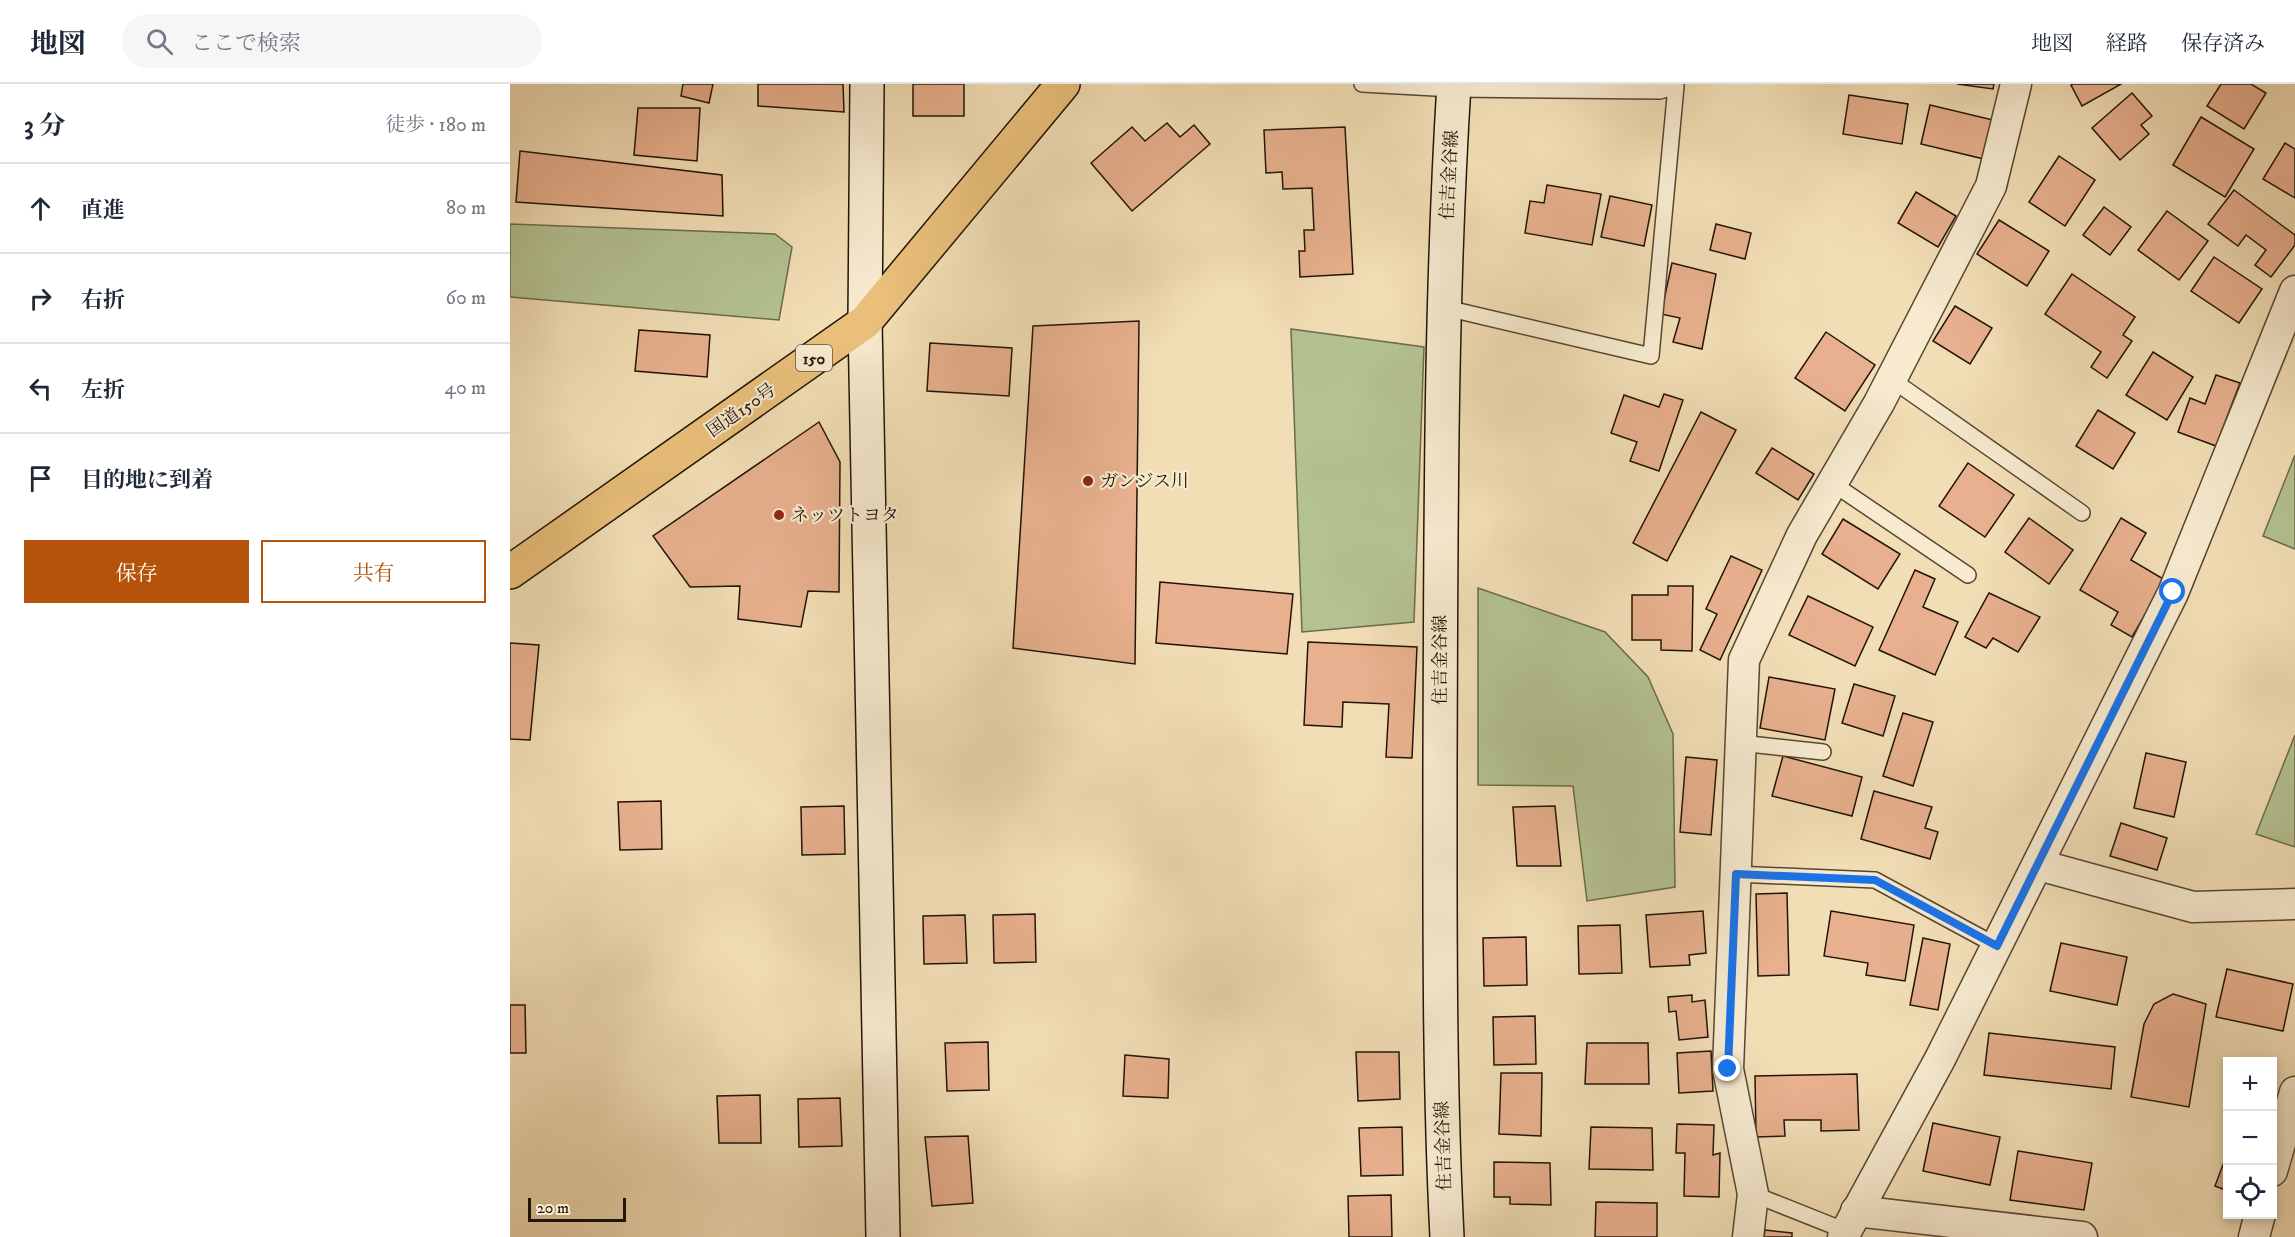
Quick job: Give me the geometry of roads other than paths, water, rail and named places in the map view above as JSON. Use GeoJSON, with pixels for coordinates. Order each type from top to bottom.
{"type":"FeatureCollection","features":[{"type":"Feature","properties":{"kind":"highway","name":"国道150号"},"geometry":{"type":"LineString","coordinates":[[510,572],[865,322],[1063,84]]}},
{"type":"Feature","properties":{"kind":"street"},"geometry":{"type":"LineString","coordinates":[[867,84],[865,322],[883,1237]]}},
{"type":"Feature","properties":{"kind":"street"},"geometry":{"type":"LineString","coordinates":[[1748,1237],[1753,1194],[1728,1069],[1744,660],[1802,535],[1892,379],[1991,186],[2016,84]]}},
{"type":"Feature","properties":{"kind":"street","name":"住吉金谷線"},"geometry":{"type":"LineString","coordinates":[[1447,1237],[1442,1135],[1438,936],[1447,191],[1454,86]]}},
{"type":"Feature","properties":{"kind":"street"},"geometry":{"type":"LineString","coordinates":[[2082,1237],[1848,1226],[1940,1059],[2039,865],[2173,592],[2295,291]]}},
{"type":"Feature","properties":{"kind":"street"},"geometry":{"type":"LineString","coordinates":[[2039,865],[2193,907],[2295,904]]}},
{"type":"Feature","properties":{"kind":"street"},"geometry":{"type":"LineString","coordinates":[[2274,1165],[2295,1092]]}},
{"type":"Feature","properties":{"kind":"street"},"geometry":{"type":"LineString","coordinates":[[2254,1237],[2259,1219]]}},
{"type":"Feature","properties":{"kind":"lane"},"geometry":{"type":"LineString","coordinates":[[1362,84],[1660,91],[1677,85],[1651,356],[1446,309]]}},
{"type":"Feature","properties":{"kind":"lane"},"geometry":{"type":"LineString","coordinates":[[1892,379],[2082,513]]}},
{"type":"Feature","properties":{"kind":"lane"},"geometry":{"type":"LineString","coordinates":[[1832,483],[1968,575]]}},
{"type":"Feature","properties":{"kind":"lane"},"geometry":{"type":"LineString","coordinates":[[1740,743],[1823,752]]}},
{"type":"Feature","properties":{"kind":"lane"},"geometry":{"type":"LineString","coordinates":[[1736,874],[1875,880],[1997,946]]}},
{"type":"Feature","properties":{"kind":"lane"},"geometry":{"type":"LineString","coordinates":[[1753,1194],[1848,1226]]}},
{"type":"Feature","properties":{"kind":"place","name":"ガンジス川"},"geometry":{"type":"Point","coordinates":[1088,481]}},
{"type":"Feature","properties":{"kind":"place","name":"ネッツトヨタ"},"geometry":{"type":"Point","coordinates":[779,515]}}]}
